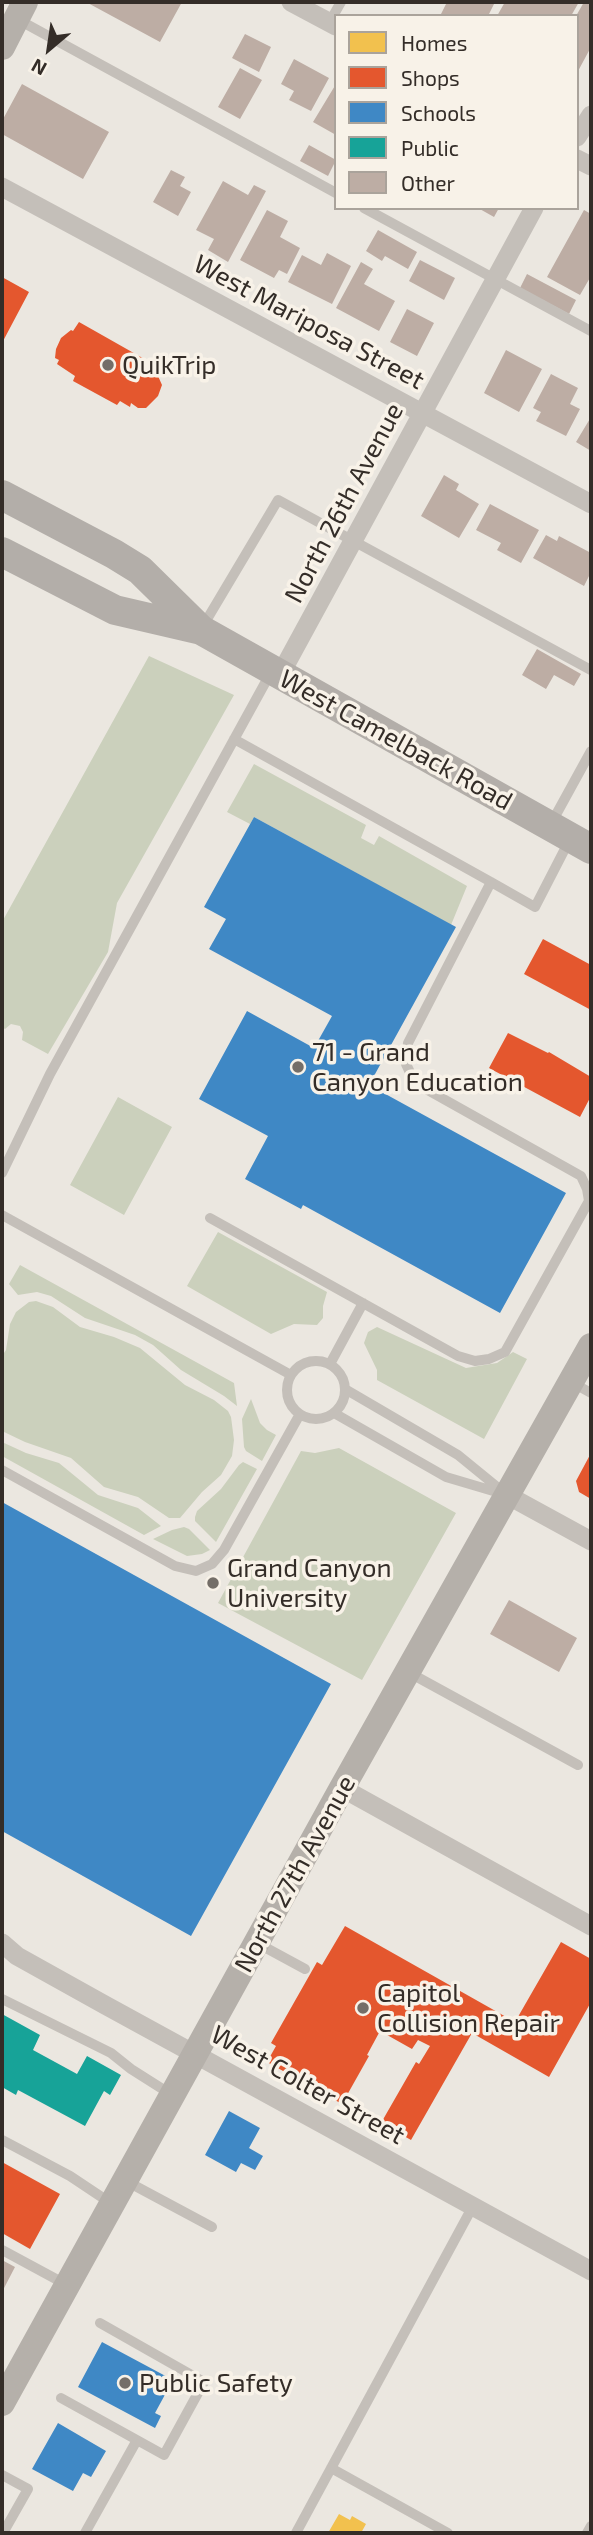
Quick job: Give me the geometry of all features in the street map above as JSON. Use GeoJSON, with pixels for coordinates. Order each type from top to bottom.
{"type":"FeatureCollection","features":[{"type":"Feature","properties":{"kind":"main road"},"geometry":{"type":"LineString","coordinates":[[2,47],[21,10]]}},
{"type":"Feature","properties":{"kind":"main road","name":"West Camelback Road"},"geometry":{"type":"LineString","coordinates":[[2,495],[140,570],[201,630],[571,838]]}},
{"type":"Feature","properties":{"kind":"main road","name":"West Camelback Road"},"geometry":{"type":"LineString","coordinates":[[2,552],[115,610],[201,630]]}},
{"type":"Feature","properties":{"kind":"main road","name":"North 27th Avenue"},"geometry":{"type":"LineString","coordinates":[[2,2403],[342,1788],[508,1495],[581,1388],[591,1346]]}},
{"type":"Feature","properties":{"kind":"street"},"geometry":{"type":"LineString","coordinates":[[291,2],[332,24]]}},
{"type":"Feature","properties":{"kind":"street"},"geometry":{"type":"LineString","coordinates":[[579,134],[591,115]]}},
{"type":"Feature","properties":{"kind":"street","name":"West Mariposa Street"},"geometry":{"type":"LineString","coordinates":[[2,187],[591,504]]}},
{"type":"Feature","properties":{"kind":"street","name":"North 26th Avenue"},"geometry":{"type":"LineString","coordinates":[[276,672],[352,542],[533,210]]}},
{"type":"Feature","properties":{"kind":"street"},"geometry":{"type":"LineString","coordinates":[[508,1495],[591,1541]]}},
{"type":"Feature","properties":{"kind":"street"},"geometry":{"type":"LineString","coordinates":[[342,1788],[591,1926]]}},
{"type":"Feature","properties":{"kind":"street","name":"West Colter Street"},"geometry":{"type":"LineString","coordinates":[[2,1943],[17,1956],[591,2271]]}},
{"type":"Feature","properties":{"kind":"lane"},"geometry":{"type":"LineString","coordinates":[[21,10],[334,192]]}},
{"type":"Feature","properties":{"kind":"lane"},"geometry":{"type":"LineString","coordinates":[[368,210],[591,331]]}},
{"type":"Feature","properties":{"kind":"lane"},"geometry":{"type":"LineString","coordinates":[[201,630],[278,499],[352,542],[591,670]]}},
{"type":"Feature","properties":{"kind":"lane"},"geometry":{"type":"LineString","coordinates":[[2,1173],[50,1074],[234,740],[276,672]]}},
{"type":"Feature","properties":{"kind":"lane"},"geometry":{"type":"LineString","coordinates":[[234,740],[535,907],[571,838],[591,751]]}},
{"type":"Feature","properties":{"kind":"lane"},"geometry":{"type":"LineString","coordinates":[[209,1218],[458,1356],[475,1361],[489,1359],[505,1352],[589,1201],[587,1189],[581,1176],[415,1083],[406,1064],[408,1043],[491,882]]}},
{"type":"Feature","properties":{"kind":"lane"},"geometry":{"type":"LineString","coordinates":[[2,1215],[290,1375]]}},
{"type":"Feature","properties":{"kind":"lane"},"geometry":{"type":"LineString","coordinates":[[330,1364],[363,1303]]}},
{"type":"Feature","properties":{"kind":"lane"},"geometry":{"type":"LineString","coordinates":[[314,1360],[330,1364],[340,1372],[345,1389],[344,1398],[334,1413],[317,1419],[300,1414],[293,1408],[287,1392],[290,1375],[305,1362],[314,1360]]}},
{"type":"Feature","properties":{"kind":"lane"},"geometry":{"type":"LineString","coordinates":[[345,1389],[458,1455],[508,1495]]}},
{"type":"Feature","properties":{"kind":"lane"},"geometry":{"type":"LineString","coordinates":[[334,1413],[446,1476],[508,1495]]}},
{"type":"Feature","properties":{"kind":"lane"},"geometry":{"type":"LineString","coordinates":[[2,1470],[175,1566],[196,1570],[212,1564],[225,1550],[300,1414]]}},
{"type":"Feature","properties":{"kind":"lane"},"geometry":{"type":"LineString","coordinates":[[408,1672],[578,1765]]}},
{"type":"Feature","properties":{"kind":"lane"},"geometry":{"type":"LineString","coordinates":[[257,1943],[305,1969]]}},
{"type":"Feature","properties":{"kind":"lane"},"geometry":{"type":"LineString","coordinates":[[2,1999],[111,2053],[173,2095]]}},
{"type":"Feature","properties":{"kind":"lane"},"geometry":{"type":"LineString","coordinates":[[2,2140],[70,2176],[113,2204]]}},
{"type":"Feature","properties":{"kind":"lane"},"geometry":{"type":"LineString","coordinates":[[126,2181],[212,2227]]}},
{"type":"Feature","properties":{"kind":"lane"},"geometry":{"type":"LineString","coordinates":[[296,2533],[473,2206]]}},
{"type":"Feature","properties":{"kind":"lane"},"geometry":{"type":"LineString","coordinates":[[2,2250],[68,2286]]}},
{"type":"Feature","properties":{"kind":"lane"},"geometry":{"type":"LineString","coordinates":[[61,2398],[164,2455],[204,2382],[100,2323]]}},
{"type":"Feature","properties":{"kind":"lane"},"geometry":{"type":"LineString","coordinates":[[85,2533],[136,2440]]}},
{"type":"Feature","properties":{"kind":"lane"},"geometry":{"type":"LineString","coordinates":[[331,2468],[448,2533]]}},
{"type":"Feature","properties":{"kind":"lane"},"geometry":{"type":"LineString","coordinates":[[2,2475],[28,2489],[3,2533]]}},
{"type":"Feature","properties":{"kind":"lane"},"geometry":{"type":"LineString","coordinates":[[587,2533],[591,2526]]}},
{"type":"Feature","properties":{"kind":"green space"},"geometry":{"type":"Polygon","coordinates":[[[149,656],[234,695],[117,903],[108,952],[48,1054],[22,1040],[23,1032],[20,1026],[11,1024],[5,1029],[2,1027],[2,922],[149,656]]]}},
{"type":"Feature","properties":{"kind":"green space"},"geometry":{"type":"Polygon","coordinates":[[[254,764],[366,825],[361,838],[374,845],[379,836],[467,886],[451,925],[254,817],[250,824],[227,812],[254,764]]]}},
{"type":"Feature","properties":{"kind":"green space"},"geometry":{"type":"Polygon","coordinates":[[[118,1097],[172,1127],[124,1215],[70,1185],[118,1097]]]}},
{"type":"Feature","properties":{"kind":"green space"},"geometry":{"type":"Polygon","coordinates":[[[218,1232],[327,1292],[323,1318],[317,1325],[294,1324],[271,1334],[187,1286],[218,1232]]]}},
{"type":"Feature","properties":{"kind":"green space"},"geometry":{"type":"Polygon","coordinates":[[[20,1265],[234,1383],[237,1406],[181,1370],[153,1345],[135,1335],[85,1318],[51,1296],[37,1292],[18,1295],[9,1284],[20,1265]]]}},
{"type":"Feature","properties":{"kind":"green space"},"geometry":{"type":"Polygon","coordinates":[[[36,1301],[53,1307],[80,1327],[140,1348],[185,1385],[214,1400],[228,1411],[234,1440],[232,1456],[221,1475],[180,1518],[169,1518],[138,1497],[104,1487],[71,1458],[2,1431],[2,1356],[6,1350],[10,1324],[16,1312],[29,1302],[36,1301]]]}},
{"type":"Feature","properties":{"kind":"green space"},"geometry":{"type":"Polygon","coordinates":[[[377,1327],[466,1368],[497,1363],[513,1352],[527,1359],[484,1439],[377,1380],[377,1370],[364,1343],[368,1332],[377,1327]]]}},
{"type":"Feature","properties":{"kind":"green space"},"geometry":{"type":"Polygon","coordinates":[[[251,1399],[260,1423],[276,1435],[262,1461],[244,1447],[242,1419],[251,1399]]]}},
{"type":"Feature","properties":{"kind":"green space"},"geometry":{"type":"Polygon","coordinates":[[[2,1442],[59,1463],[98,1495],[138,1508],[161,1526],[144,1535],[2,1456],[2,1442]]]}},
{"type":"Feature","properties":{"kind":"green space"},"geometry":{"type":"Polygon","coordinates":[[[339,1448],[456,1513],[362,1680],[218,1603],[301,1451],[315,1453],[339,1448]]]}},
{"type":"Feature","properties":{"kind":"green space"},"geometry":{"type":"Polygon","coordinates":[[[243,1462],[257,1469],[216,1542],[195,1521],[197,1511],[221,1489],[243,1462]]]}},
{"type":"Feature","properties":{"kind":"green space"},"geometry":{"type":"Polygon","coordinates":[[[184,1527],[210,1550],[187,1556],[153,1539],[184,1527]]]}},
{"type":"Feature","properties":{"kind":"building: Homes"},"geometry":{"type":"Polygon","coordinates":[[[339,2514],[350,2520],[352,2516],[366,2524],[361,2533],[328,2533],[339,2514]]]}},
{"type":"Feature","properties":{"kind":"building: Shops"},"geometry":{"type":"Polygon","coordinates":[[[2,277],[29,292],[2,343],[2,277]]]}},
{"type":"Feature","properties":{"kind":"building: Shops","name":"QuikTrip"},"geometry":{"type":"Polygon","coordinates":[[[79,322],[162,369],[158,376],[162,385],[158,396],[146,408],[138,408],[131,403],[130,407],[120,401],[117,405],[73,381],[75,376],[57,364],[59,360],[55,358],[56,349],[61,338],[73,331],[79,322]]]}},
{"type":"Feature","properties":{"kind":"building: Shops"},"geometry":{"type":"Polygon","coordinates":[[[543,939],[591,965],[591,1010],[524,974],[543,939]]]}},
{"type":"Feature","properties":{"kind":"building: Shops"},"geometry":{"type":"Polygon","coordinates":[[[508,1033],[549,1052],[591,1077],[591,1096],[580,1117],[489,1068],[508,1033]]]}},
{"type":"Feature","properties":{"kind":"building: Shops"},"geometry":{"type":"Polygon","coordinates":[[[591,1453],[591,1499],[579,1492],[576,1481],[591,1453]]]}},
{"type":"Feature","properties":{"kind":"building: Shops"},"geometry":{"type":"Polygon","coordinates":[[[345,1926],[515,2022],[561,1942],[591,1959],[591,2002],[549,2077],[472,2033],[411,2140],[381,2123],[416,2062],[419,2064],[430,2046],[418,2040],[412,2049],[380,2031],[342,2104],[267,2062],[276,2046],[271,2043],[317,1962],[322,1965],[345,1926]]]}},
{"type":"Feature","properties":{"kind":"building: Shops"},"geometry":{"type":"Polygon","coordinates":[[[2,2162],[60,2194],[30,2249],[2,2233],[2,2162]]]}},
{"type":"Feature","properties":{"kind":"building: Schools","name":"71 - Grand Canyon Education"},"geometry":{"type":"Polygon","coordinates":[[[254,817],[456,927],[369,1085],[566,1193],[500,1313],[303,1205],[301,1209],[245,1179],[268,1136],[199,1099],[247,1011],[314,1048],[332,1016],[209,949],[226,919],[204,907],[254,817]]]}},
{"type":"Feature","properties":{"kind":"building: Schools"},"geometry":{"type":"Polygon","coordinates":[[[2,1502],[331,1684],[191,1936],[2,1831],[2,1502]]]}},
{"type":"Feature","properties":{"kind":"building: Schools"},"geometry":{"type":"Polygon","coordinates":[[[229,2111],[260,2128],[249,2148],[263,2156],[255,2170],[241,2163],[236,2172],[205,2155],[229,2111]]]}},
{"type":"Feature","properties":{"kind":"building: Schools","name":"Public Safety"},"geometry":{"type":"Polygon","coordinates":[[[102,2342],[173,2380],[155,2413],[161,2416],[155,2428],[78,2387],[102,2342]]]}},
{"type":"Feature","properties":{"kind":"building: Schools","name":"Public Safety"},"geometry":{"type":"Polygon","coordinates":[[[58,2423],[106,2451],[91,2477],[83,2473],[73,2491],[32,2469],[58,2423]]]}},
{"type":"Feature","properties":{"kind":"building: Public"},"geometry":{"type":"Polygon","coordinates":[[[2,2014],[40,2035],[33,2050],[77,2074],[87,2056],[121,2075],[110,2095],[104,2091],[85,2126],[18,2090],[16,2095],[2,2087],[2,2014]]]}},
{"type":"Feature","properties":{"kind":"building: Other"},"geometry":{"type":"Polygon","coordinates":[[[86,2],[182,2],[160,42],[86,2]]]}},
{"type":"Feature","properties":{"kind":"building: Other"},"geometry":{"type":"Polygon","coordinates":[[[447,2],[495,2],[489,14],[441,14],[447,2]]]}},
{"type":"Feature","properties":{"kind":"building: Other"},"geometry":{"type":"Polygon","coordinates":[[[505,2],[579,2],[572,14],[498,14],[505,2]]]}},
{"type":"Feature","properties":{"kind":"building: Other"},"geometry":{"type":"Polygon","coordinates":[[[584,2],[591,5],[591,47],[579,69],[579,14],[584,2]]]}},
{"type":"Feature","properties":{"kind":"building: Other"},"geometry":{"type":"Polygon","coordinates":[[[245,34],[271,47],[259,72],[232,58],[245,34]]]}},
{"type":"Feature","properties":{"kind":"building: Other"},"geometry":{"type":"Polygon","coordinates":[[[294,59],[329,78],[311,111],[289,100],[294,91],[281,84],[294,59]]]}},
{"type":"Feature","properties":{"kind":"building: Other"},"geometry":{"type":"Polygon","coordinates":[[[240,68],[262,80],[240,119],[218,107],[240,68]]]}},
{"type":"Feature","properties":{"kind":"building: Other"},"geometry":{"type":"Polygon","coordinates":[[[22,84],[109,132],[83,179],[2,134],[2,121],[22,84]]]}},
{"type":"Feature","properties":{"kind":"building: Other"},"geometry":{"type":"Polygon","coordinates":[[[334,87],[334,134],[313,122],[334,87]]]}},
{"type":"Feature","properties":{"kind":"building: Other"},"geometry":{"type":"Polygon","coordinates":[[[309,145],[334,159],[334,164],[328,176],[300,161],[309,145]]]}},
{"type":"Feature","properties":{"kind":"building: Other"},"geometry":{"type":"Polygon","coordinates":[[[171,170],[185,177],[180,186],[191,192],[178,216],[153,202],[171,170]]]}},
{"type":"Feature","properties":{"kind":"building: Other"},"geometry":{"type":"Polygon","coordinates":[[[223,181],[248,195],[254,185],[266,191],[228,262],[208,250],[214,239],[196,230],[223,181]]]}},
{"type":"Feature","properties":{"kind":"building: Other"},"geometry":{"type":"Polygon","coordinates":[[[267,210],[288,221],[280,237],[300,248],[287,274],[279,270],[274,278],[240,260],[267,210]]]}},
{"type":"Feature","properties":{"kind":"building: Other"},"geometry":{"type":"Polygon","coordinates":[[[482,210],[498,210],[494,217],[482,210]]]}},
{"type":"Feature","properties":{"kind":"building: Other"},"geometry":{"type":"Polygon","coordinates":[[[584,210],[591,214],[591,276],[580,295],[547,277],[584,210]]]}},
{"type":"Feature","properties":{"kind":"building: Other"},"geometry":{"type":"Polygon","coordinates":[[[378,230],[417,252],[408,269],[385,256],[382,261],[366,251],[378,230]]]}},
{"type":"Feature","properties":{"kind":"building: Other"},"geometry":{"type":"Polygon","coordinates":[[[327,253],[351,266],[332,304],[288,282],[302,255],[321,265],[327,253]]]}},
{"type":"Feature","properties":{"kind":"building: Other"},"geometry":{"type":"Polygon","coordinates":[[[420,260],[455,278],[444,300],[409,281],[420,260]]]}},
{"type":"Feature","properties":{"kind":"building: Other"},"geometry":{"type":"Polygon","coordinates":[[[361,262],[373,269],[364,284],[395,301],[379,331],[336,308],[361,262]]]}},
{"type":"Feature","properties":{"kind":"building: Other"},"geometry":{"type":"Polygon","coordinates":[[[527,274],[576,300],[569,314],[520,288],[527,274]]]}},
{"type":"Feature","properties":{"kind":"building: Other"},"geometry":{"type":"Polygon","coordinates":[[[407,309],[434,323],[417,356],[390,342],[407,309]]]}},
{"type":"Feature","properties":{"kind":"building: Other"},"geometry":{"type":"Polygon","coordinates":[[[506,350],[542,369],[519,412],[484,393],[506,350]]]}},
{"type":"Feature","properties":{"kind":"building: Other"},"geometry":{"type":"Polygon","coordinates":[[[551,374],[578,388],[570,404],[580,409],[566,436],[536,421],[541,412],[533,408],[551,374]]]}},
{"type":"Feature","properties":{"kind":"building: Other"},"geometry":{"type":"Polygon","coordinates":[[[591,417],[591,451],[576,442],[591,417]]]}},
{"type":"Feature","properties":{"kind":"building: Other"},"geometry":{"type":"Polygon","coordinates":[[[444,475],[459,484],[456,490],[479,504],[459,538],[421,516],[444,475]]]}},
{"type":"Feature","properties":{"kind":"building: Other"},"geometry":{"type":"Polygon","coordinates":[[[490,504],[539,530],[521,563],[497,550],[501,543],[476,530],[490,504]]]}},
{"type":"Feature","properties":{"kind":"building: Other"},"geometry":{"type":"Polygon","coordinates":[[[546,535],[557,541],[559,536],[591,553],[591,572],[584,586],[533,558],[546,535]]]}},
{"type":"Feature","properties":{"kind":"building: Other"},"geometry":{"type":"Polygon","coordinates":[[[537,649],[581,674],[574,686],[554,675],[546,689],[522,675],[537,649]]]}},
{"type":"Feature","properties":{"kind":"building: Other"},"geometry":{"type":"Polygon","coordinates":[[[509,1600],[577,1638],[559,1672],[490,1634],[509,1600]]]}},
{"type":"Feature","properties":{"kind":"building: Other"},"geometry":{"type":"Polygon","coordinates":[[[2,2260],[15,2267],[2,2292],[2,2260]]]}},
{"type":"Feature","properties":{"kind":"place","name":"QuikTrip"},"geometry":{"type":"Point","coordinates":[108,365]}},
{"type":"Feature","properties":{"kind":"place","name":"71 - Grand Canyon Education"},"geometry":{"type":"Point","coordinates":[298,1067]}},
{"type":"Feature","properties":{"kind":"place","name":"Grand Canyon University"},"geometry":{"type":"Point","coordinates":[213,1583]}},
{"type":"Feature","properties":{"kind":"place","name":"Capitol Collision Repair"},"geometry":{"type":"Point","coordinates":[363,2008]}},
{"type":"Feature","properties":{"kind":"place","name":"Public Safety"},"geometry":{"type":"Point","coordinates":[125,2383]}}]}
